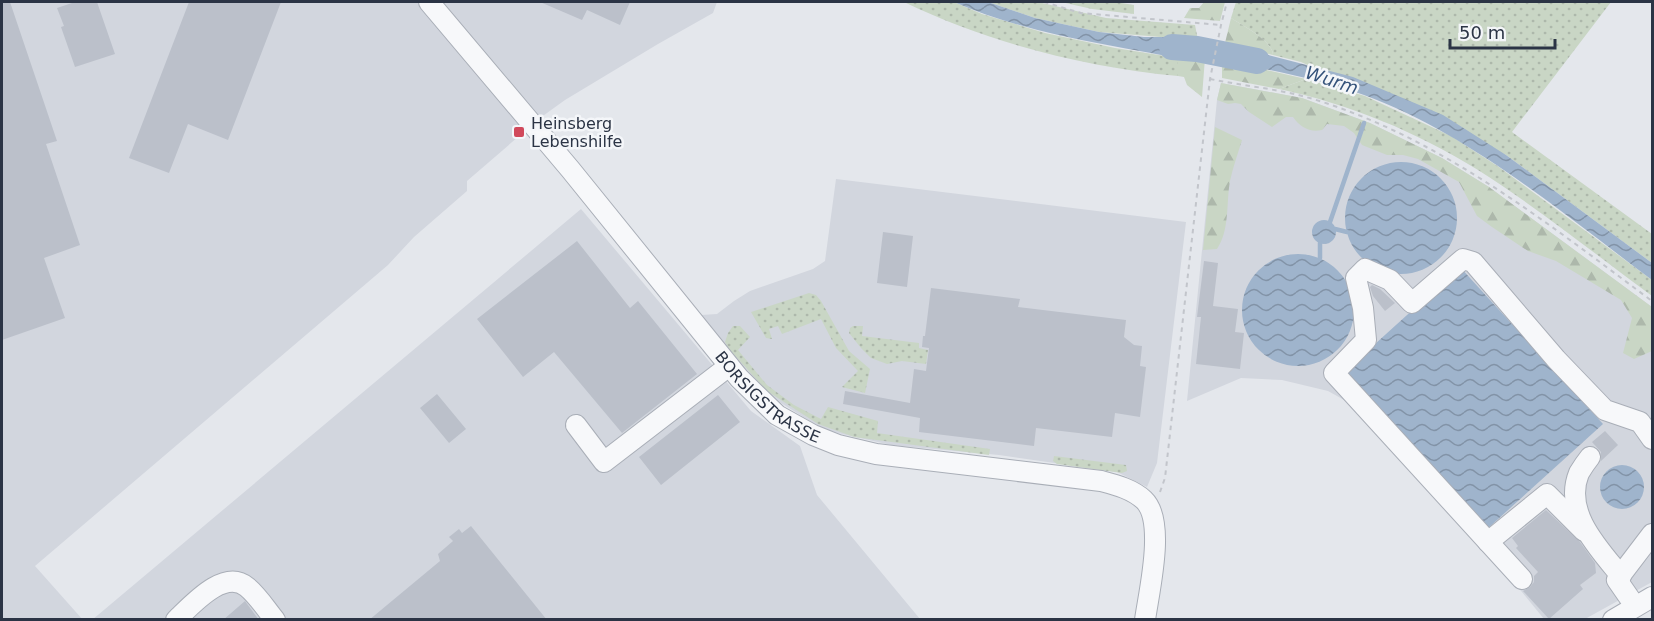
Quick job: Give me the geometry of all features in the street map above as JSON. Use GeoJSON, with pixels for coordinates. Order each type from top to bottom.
{"type":"FeatureCollection","features":[{"type":"Feature","properties":{"kind":"street","name":"BORSIGSTRASSE"},"geometry":{"type":"LineString","coordinates":[[429,2],[570,169],[739,378],[777,415],[813,435],[838,445],[876,454],[1101,481],[1128,489],[1148,505]]}},
{"type":"Feature","properties":{"kind":"street"},"geometry":{"type":"LineString","coordinates":[[1522,579],[1334,373],[1366,340],[1363,308],[1356,278],[1365,269],[1390,280],[1412,303],[1463,259],[1473,262],[1556,359],[1605,410],[1640,422],[1653,439]]}},
{"type":"Feature","properties":{"kind":"street"},"geometry":{"type":"LineString","coordinates":[[576,425],[604,462],[729,366]]}},
{"type":"Feature","properties":{"kind":"street"},"geometry":{"type":"LineString","coordinates":[[1586,533],[1575,493],[1579,473],[1590,457]]}},
{"type":"Feature","properties":{"kind":"street"},"geometry":{"type":"LineString","coordinates":[[1488,542],[1547,494],[1586,533],[1621,576]]}},
{"type":"Feature","properties":{"kind":"street"},"geometry":{"type":"LineString","coordinates":[[1145,620],[1155,541],[1155,522],[1148,505]]}},
{"type":"Feature","properties":{"kind":"street"},"geometry":{"type":"LineString","coordinates":[[1635,606],[1617,580],[1653,534]]}},
{"type":"Feature","properties":{"kind":"street"},"geometry":{"type":"LineString","coordinates":[[176,620],[212,588],[237,582],[246,586],[275,620]]}},
{"type":"Feature","properties":{"kind":"street"},"geometry":{"type":"LineString","coordinates":[[1613,620],[1653,597]]}},
{"type":"Feature","properties":{"kind":"path"},"geometry":{"type":"LineString","coordinates":[[1044,2],[1081,13],[1220,26]]}},
{"type":"Feature","properties":{"kind":"path"},"geometry":{"type":"LineString","coordinates":[[1148,505],[1161,491],[1166,478],[1210,79],[1227,2]]}},
{"type":"Feature","properties":{"kind":"path"},"geometry":{"type":"LineString","coordinates":[[1210,79],[1312,99],[1376,123],[1442,154],[1538,218],[1653,301]]}},
{"type":"Feature","properties":{"kind":"shaded area"},"geometry":{"type":"Polygon","coordinates":[[[2,2],[717,2],[713,13],[565,100],[540,118],[467,181],[467,191],[414,237],[388,265],[35,566],[83,620],[2,619],[2,2]]]}},
{"type":"Feature","properties":{"kind":"shaded area"},"geometry":{"type":"Polygon","coordinates":[[[1221,83],[1302,98],[1370,123],[1442,158],[1489,187],[1652,307],[1652,582],[1585,619],[1544,619],[1522,592],[1346,401],[1328,391],[1282,380],[1241,378],[1187,401],[1217,100],[1221,83]]]}},
{"type":"Feature","properties":{"kind":"shaded area"},"geometry":{"type":"Polygon","coordinates":[[[836,179],[1186,222],[1157,463],[1147,487],[1117,472],[999,455],[891,445],[842,434],[821,428],[765,393],[750,378],[701,315],[717,314],[750,291],[813,269],[825,261],[836,179]]]}},
{"type":"Feature","properties":{"kind":"shaded area"},"geometry":{"type":"Polygon","coordinates":[[[581,209],[751,411],[800,446],[817,495],[920,619],[92,620],[581,209]]]}},
{"type":"Feature","properties":{"kind":"green space"},"geometry":{"type":"Polygon","coordinates":[[[904,2],[954,2],[982,14],[1045,33],[1115,48],[1178,58],[1178,76],[1107,66],[1038,51],[969,30],[904,2]]]}},
{"type":"Feature","properties":{"kind":"green space"},"geometry":{"type":"Polygon","coordinates":[[[988,2],[1038,2],[1106,18],[1195,25],[1198,40],[1099,32],[1035,18],[988,2]]]}},
{"type":"Feature","properties":{"kind":"green space"},"geometry":{"type":"Polygon","coordinates":[[[1061,2],[1115,2],[1134,5],[1134,14],[1092,9],[1061,2]]]}},
{"type":"Feature","properties":{"kind":"green space"},"geometry":{"type":"Polygon","coordinates":[[[1204,2],[1225,2],[1220,21],[1184,18],[1190,8],[1199,8],[1204,2]]]}},
{"type":"Feature","properties":{"kind":"green space"},"geometry":{"type":"Polygon","coordinates":[[[1236,2],[1611,2],[1512,132],[1652,234],[1652,263],[1506,155],[1301,62],[1273,55],[1272,50],[1263,39],[1231,18],[1236,2]]]}},
{"type":"Feature","properties":{"kind":"green space"},"geometry":{"type":"Polygon","coordinates":[[[1231,18],[1263,39],[1272,50],[1273,55],[1225,43],[1231,18]]]}},
{"type":"Feature","properties":{"kind":"green space"},"geometry":{"type":"Polygon","coordinates":[[[1178,58],[1193,61],[1205,58],[1202,97],[1187,85],[1184,77],[1178,76],[1178,58]]]}},
{"type":"Feature","properties":{"kind":"green space"},"geometry":{"type":"Polygon","coordinates":[[[1222,60],[1306,79],[1279,89],[1222,78],[1222,60]]]}},
{"type":"Feature","properties":{"kind":"green space"},"geometry":{"type":"Polygon","coordinates":[[[1306,79],[1365,96],[1451,136],[1499,167],[1652,280],[1652,296],[1522,200],[1455,156],[1357,111],[1279,89],[1306,79]]]}},
{"type":"Feature","properties":{"kind":"green space"},"geometry":{"type":"Polygon","coordinates":[[[1221,83],[1302,98],[1370,123],[1442,158],[1489,187],[1652,307],[1652,351],[1634,359],[1623,353],[1632,318],[1621,300],[1556,261],[1528,251],[1492,227],[1477,216],[1459,182],[1418,159],[1403,155],[1387,155],[1362,145],[1354,133],[1344,126],[1327,124],[1322,130],[1313,131],[1299,124],[1293,117],[1286,117],[1272,127],[1241,104],[1228,104],[1217,100],[1221,83]]]}},
{"type":"Feature","properties":{"kind":"green space"},"geometry":{"type":"Polygon","coordinates":[[[1215,127],[1242,140],[1230,181],[1226,225],[1221,242],[1217,249],[1203,250],[1215,127]]]}},
{"type":"Feature","properties":{"kind":"green space"},"geometry":{"type":"Polygon","coordinates":[[[809,293],[816,295],[821,301],[849,351],[870,369],[865,393],[842,387],[858,371],[836,348],[821,319],[782,334],[778,326],[769,329],[772,339],[766,338],[751,312],[809,293]]]}},
{"type":"Feature","properties":{"kind":"green space"},"geometry":{"type":"Polygon","coordinates":[[[733,326],[740,326],[750,337],[738,350],[767,385],[794,405],[821,419],[828,407],[878,421],[877,433],[990,449],[989,455],[854,437],[818,424],[767,391],[729,349],[725,342],[733,326]]]}},
{"type":"Feature","properties":{"kind":"green space"},"geometry":{"type":"Polygon","coordinates":[[[853,326],[863,326],[862,336],[919,343],[919,348],[928,350],[926,364],[902,361],[887,364],[871,358],[849,333],[853,326]]]}},
{"type":"Feature","properties":{"kind":"green space"},"geometry":{"type":"Polygon","coordinates":[[[1054,456],[1126,465],[1127,471],[1122,473],[1057,464],[1053,461],[1054,456]]]}},
{"type":"Feature","properties":{"kind":"water"},"geometry":{"type":"Polygon","coordinates":[[[954,2],[988,2],[1035,18],[1099,32],[1144,37],[1173,37],[1210,43],[1205,58],[1193,61],[1041,31],[954,2]]]}},
{"type":"Feature","properties":{"kind":"water"},"geometry":{"type":"Polygon","coordinates":[[[1225,44],[1353,77],[1443,115],[1506,155],[1652,263],[1652,280],[1514,177],[1440,130],[1402,111],[1347,89],[1222,60],[1225,44]]]}},
{"type":"Feature","properties":{"kind":"water"},"geometry":{"type":"Polygon","coordinates":[[[1401,162],[1422,167],[1440,179],[1452,197],[1457,218],[1452,239],[1440,257],[1422,269],[1401,274],[1380,269],[1362,257],[1350,239],[1345,218],[1350,197],[1362,179],[1380,167],[1401,162]]]}},
{"type":"Feature","properties":{"kind":"water"},"geometry":{"type":"Polygon","coordinates":[[[1324,220],[1329,221],[1335,227],[1335,237],[1329,243],[1324,244],[1319,243],[1313,237],[1312,232],[1313,227],[1319,221],[1324,220]]]}},
{"type":"Feature","properties":{"kind":"water"},"geometry":{"type":"Polygon","coordinates":[[[1298,254],[1319,259],[1337,271],[1349,289],[1354,310],[1349,331],[1337,349],[1319,361],[1298,366],[1277,361],[1259,349],[1247,331],[1242,310],[1247,289],[1259,271],[1277,259],[1298,254]]]}},
{"type":"Feature","properties":{"kind":"water"},"geometry":{"type":"Polygon","coordinates":[[[1460,267],[1603,424],[1486,530],[1343,373],[1460,267]]]}},
{"type":"Feature","properties":{"kind":"water"},"geometry":{"type":"Polygon","coordinates":[[[1622,465],[1638,471],[1644,487],[1638,503],[1622,509],[1606,503],[1600,487],[1606,471],[1622,465]]]}},
{"type":"Feature","properties":{"kind":"building"},"geometry":{"type":"Polygon","coordinates":[[[2,2],[10,2],[57,141],[46,144],[80,245],[44,258],[65,318],[2,340],[2,2]]]}},
{"type":"Feature","properties":{"kind":"building"},"geometry":{"type":"Polygon","coordinates":[[[75,2],[97,2],[115,54],[75,67],[57,8],[75,2]]]}},
{"type":"Feature","properties":{"kind":"building"},"geometry":{"type":"Polygon","coordinates":[[[189,2],[281,2],[228,140],[188,124],[169,173],[129,158],[189,2]]]}},
{"type":"Feature","properties":{"kind":"building"},"geometry":{"type":"Polygon","coordinates":[[[540,2],[630,2],[620,25],[587,10],[582,20],[540,2]]]}},
{"type":"Feature","properties":{"kind":"building"},"geometry":{"type":"Polygon","coordinates":[[[883,232],[913,236],[907,287],[877,283],[883,232]]]}},
{"type":"Feature","properties":{"kind":"building"},"geometry":{"type":"Polygon","coordinates":[[[577,241],[630,308],[638,301],[697,374],[622,433],[554,352],[523,377],[477,319],[577,241]]]}},
{"type":"Feature","properties":{"kind":"building"},"geometry":{"type":"Polygon","coordinates":[[[1204,261],[1218,263],[1213,306],[1238,309],[1235,332],[1244,333],[1240,369],[1196,364],[1201,317],[1197,317],[1204,261]]]}},
{"type":"Feature","properties":{"kind":"building"},"geometry":{"type":"Polygon","coordinates":[[[1372,285],[1395,303],[1385,311],[1373,296],[1370,287],[1372,285]]]}},
{"type":"Feature","properties":{"kind":"building"},"geometry":{"type":"Polygon","coordinates":[[[931,288],[1020,299],[1018,307],[1126,320],[1124,337],[1134,345],[1142,346],[1140,366],[1146,367],[1140,417],[1115,413],[1112,437],[1036,428],[1034,446],[919,432],[920,418],[843,404],[845,391],[910,403],[914,369],[926,371],[929,348],[922,347],[931,288]]]}},
{"type":"Feature","properties":{"kind":"building"},"geometry":{"type":"Polygon","coordinates":[[[437,394],[466,429],[449,443],[420,408],[437,394]]]}},
{"type":"Feature","properties":{"kind":"building"},"geometry":{"type":"Polygon","coordinates":[[[718,395],[740,422],[661,485],[639,457],[718,395]]]}},
{"type":"Feature","properties":{"kind":"building"},"geometry":{"type":"Polygon","coordinates":[[[1605,431],[1618,445],[1601,461],[1601,452],[1592,442],[1605,431]]]}},
{"type":"Feature","properties":{"kind":"building"},"geometry":{"type":"Polygon","coordinates":[[[1546,510],[1580,542],[1595,563],[1596,573],[1580,585],[1583,589],[1549,619],[1523,591],[1534,582],[1534,576],[1538,572],[1516,548],[1518,546],[1512,538],[1546,510]]]}},
{"type":"Feature","properties":{"kind":"building"},"geometry":{"type":"Polygon","coordinates":[[[471,526],[547,620],[369,620],[440,561],[438,554],[453,541],[449,537],[459,529],[462,533],[471,526]]]}},
{"type":"Feature","properties":{"kind":"building"},"geometry":{"type":"Polygon","coordinates":[[[245,601],[259,620],[223,620],[245,601]]]}},
{"type":"Feature","properties":{"kind":"waterway","name":"Wurm"},"geometry":{"type":"LineString","coordinates":[[1172,47],[1197,49],[1257,61]]}},
{"type":"Feature","properties":{"kind":"waterway"},"geometry":{"type":"LineString","coordinates":[[1330,222],[1364,123]]}},
{"type":"Feature","properties":{"kind":"waterway"},"geometry":{"type":"LineString","coordinates":[[1335,229],[1347,232]]}},
{"type":"Feature","properties":{"kind":"waterway"},"geometry":{"type":"LineString","coordinates":[[1320,243],[1320,258]]}},
{"type":"Feature","properties":{"kind":"place","name":"Heinsberg Lebenshilfe"},"geometry":{"type":"Point","coordinates":[519,132]}}]}
